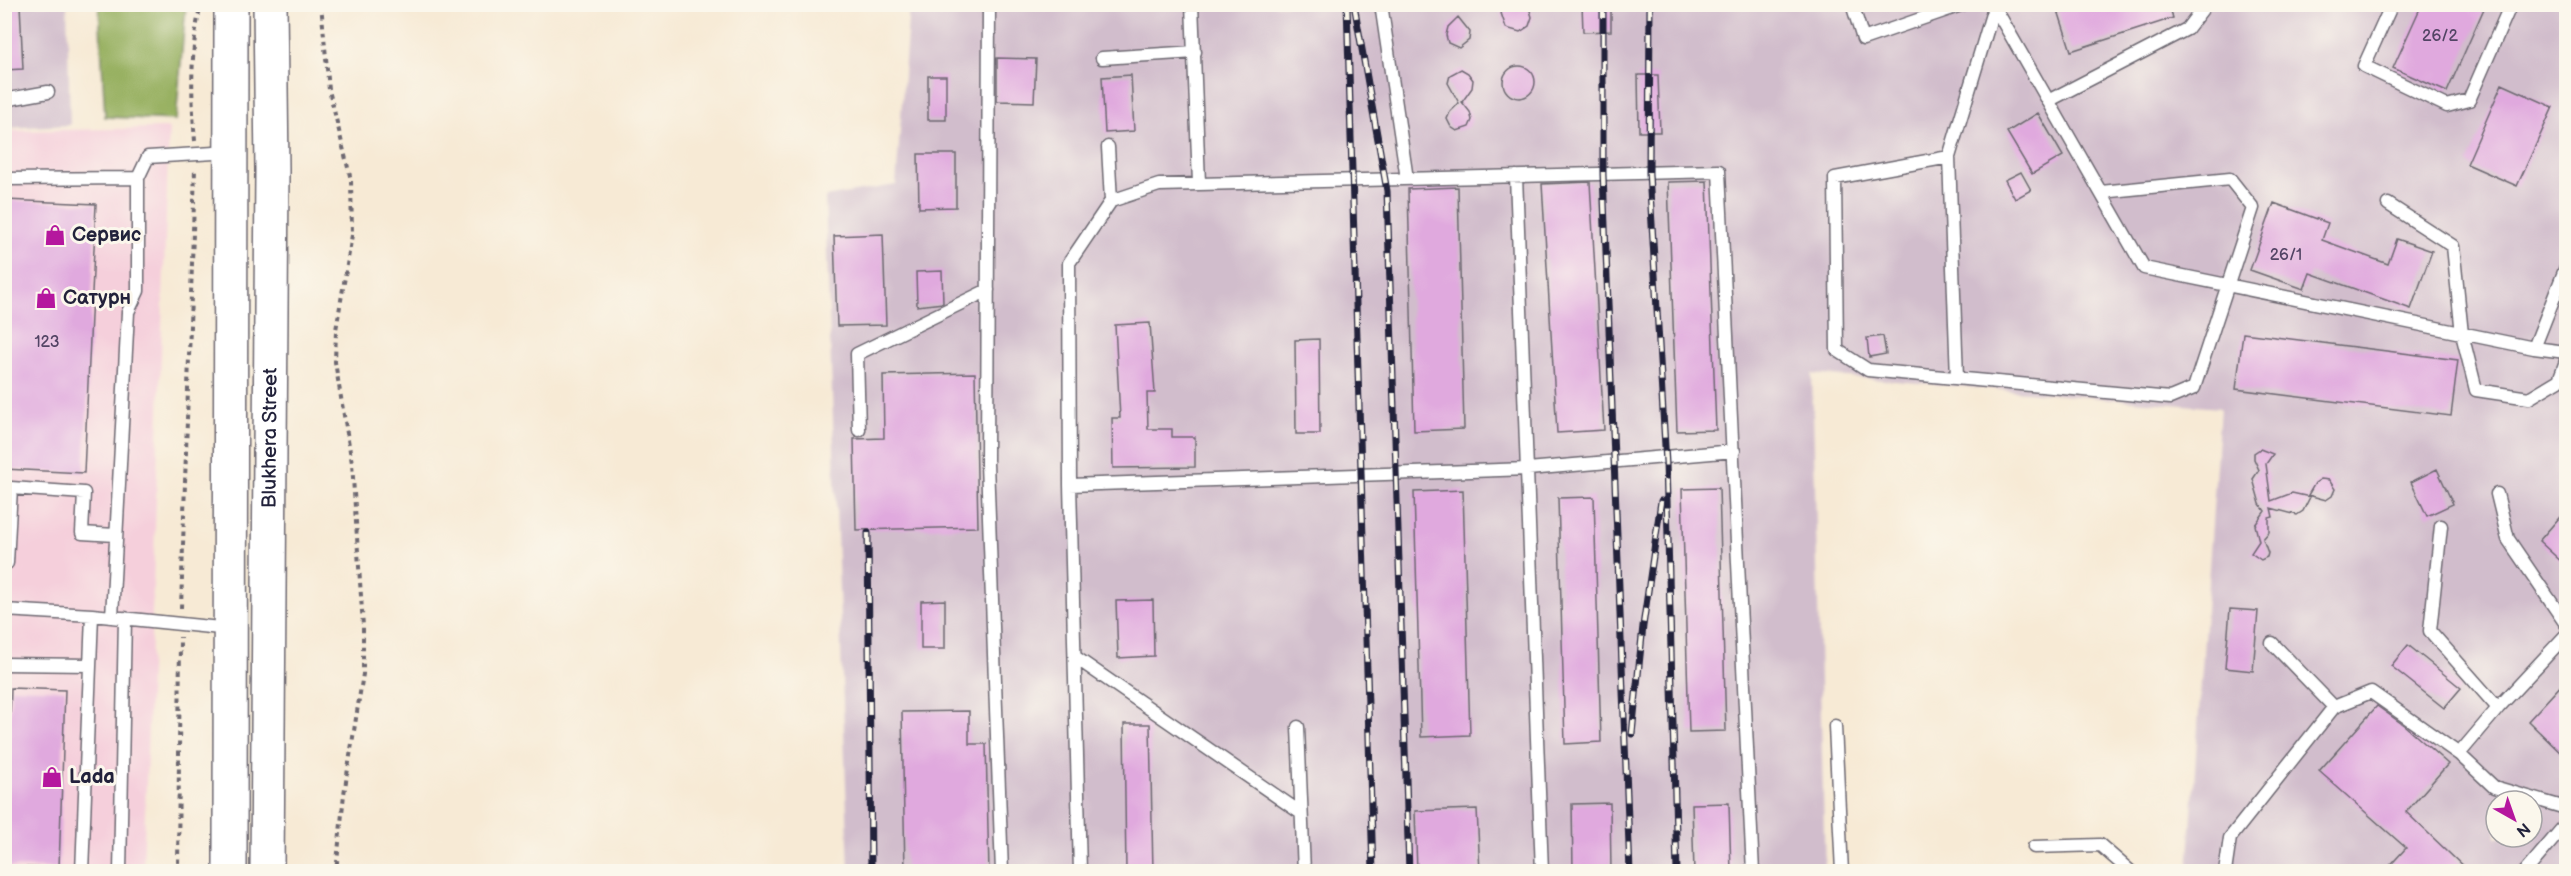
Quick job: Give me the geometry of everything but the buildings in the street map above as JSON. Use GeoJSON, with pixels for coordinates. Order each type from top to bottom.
{"type":"FeatureCollection","features":[{"type":"Feature","properties":{"kind":"main road","name":"Blukhera Street"},"geometry":{"type":"LineString","coordinates":[[230,872],[231,4]]}},
{"type":"Feature","properties":{"kind":"main road","name":"Blukhera Street"},"geometry":{"type":"LineString","coordinates":[[267,872],[272,182],[270,4]]}},
{"type":"Feature","properties":{"kind":"lane"},"geometry":{"type":"LineString","coordinates":[[989,4],[987,463],[1002,872]]}},
{"type":"Feature","properties":{"kind":"lane"},"geometry":{"type":"LineString","coordinates":[[1192,4],[1199,183]]}},
{"type":"Feature","properties":{"kind":"lane"},"geometry":{"type":"LineString","coordinates":[[1381,4],[1407,179]]}},
{"type":"Feature","properties":{"kind":"lane"},"geometry":{"type":"LineString","coordinates":[[1852,4],[1863,39],[1964,4]]}},
{"type":"Feature","properties":{"kind":"lane"},"geometry":{"type":"LineString","coordinates":[[2048,101],[2187,29],[2206,4]]}},
{"type":"Feature","properties":{"kind":"lane"},"geometry":{"type":"LineString","coordinates":[[2392,4],[2364,66],[2447,106],[2469,100],[2511,4]]}},
{"type":"Feature","properties":{"kind":"lane"},"geometry":{"type":"LineString","coordinates":[[1995,5],[2144,268],[2462,334],[2566,352]]}},
{"type":"Feature","properties":{"kind":"lane"},"geometry":{"type":"LineString","coordinates":[[1958,378],[1949,157],[1995,5]]}},
{"type":"Feature","properties":{"kind":"lane"},"geometry":{"type":"LineString","coordinates":[[1102,58],[1195,52]]}},
{"type":"Feature","properties":{"kind":"lane"},"geometry":{"type":"LineString","coordinates":[[4,100],[48,92]]}},
{"type":"Feature","properties":{"kind":"lane"},"geometry":{"type":"LineString","coordinates":[[1080,872],[1070,484],[1069,263],[1110,201],[1108,147]]}},
{"type":"Feature","properties":{"kind":"lane"},"geometry":{"type":"LineString","coordinates":[[120,872],[115,535],[128,312],[138,291],[138,178],[148,157],[196,152],[231,152]]}},
{"type":"Feature","properties":{"kind":"lane"},"geometry":{"type":"LineString","coordinates":[[1949,157],[1835,177],[1837,350],[1868,370],[2170,398],[2194,388],[2253,208],[2230,179],[2101,192]]}},
{"type":"Feature","properties":{"kind":"lane"},"geometry":{"type":"LineString","coordinates":[[1110,201],[1159,185],[1199,183],[1719,171],[1754,872]]}},
{"type":"Feature","properties":{"kind":"lane"},"geometry":{"type":"LineString","coordinates":[[1516,176],[1542,872]]}},
{"type":"Feature","properties":{"kind":"lane"},"geometry":{"type":"LineString","coordinates":[[4,179],[138,178]]}},
{"type":"Feature","properties":{"kind":"lane"},"geometry":{"type":"LineString","coordinates":[[2388,204],[2453,246],[2462,334],[2476,390],[2529,399],[2559,380],[2566,361]]}},
{"type":"Feature","properties":{"kind":"lane"},"geometry":{"type":"LineString","coordinates":[[2534,348],[2566,267]]}},
{"type":"Feature","properties":{"kind":"lane"},"geometry":{"type":"LineString","coordinates":[[859,430],[856,354],[988,290]]}},
{"type":"Feature","properties":{"kind":"lane"},"geometry":{"type":"LineString","coordinates":[[1070,484],[1528,470],[1734,451]]}},
{"type":"Feature","properties":{"kind":"lane"},"geometry":{"type":"LineString","coordinates":[[7,563],[11,488],[84,493],[82,533],[115,535]]}},
{"type":"Feature","properties":{"kind":"lane"},"geometry":{"type":"LineString","coordinates":[[2497,494],[2508,539],[2566,624]]}},
{"type":"Feature","properties":{"kind":"lane"},"geometry":{"type":"LineString","coordinates":[[2441,526],[2430,632],[2498,708]]}},
{"type":"Feature","properties":{"kind":"lane"},"geometry":{"type":"LineString","coordinates":[[4,610],[118,617],[232,629]]}},
{"type":"Feature","properties":{"kind":"lane"},"geometry":{"type":"LineString","coordinates":[[82,872],[92,615]]}},
{"type":"Feature","properties":{"kind":"lane"},"geometry":{"type":"LineString","coordinates":[[2459,754],[2566,635]]}},
{"type":"Feature","properties":{"kind":"lane"},"geometry":{"type":"LineString","coordinates":[[2272,643],[2334,707]]}},
{"type":"Feature","properties":{"kind":"lane"},"geometry":{"type":"LineString","coordinates":[[1075,657],[1301,813]]}},
{"type":"Feature","properties":{"kind":"lane"},"geometry":{"type":"LineString","coordinates":[[4,664],[90,665]]}},
{"type":"Feature","properties":{"kind":"lane"},"geometry":{"type":"LineString","coordinates":[[2224,872],[2230,838],[2334,707],[2372,692],[2459,754],[2494,787],[2566,808]]}},
{"type":"Feature","properties":{"kind":"lane"},"geometry":{"type":"LineString","coordinates":[[1835,726],[1842,872]]}},
{"type":"Feature","properties":{"kind":"lane"},"geometry":{"type":"LineString","coordinates":[[1298,727],[1304,872]]}},
{"type":"Feature","properties":{"kind":"lane"},"geometry":{"type":"LineString","coordinates":[[2525,872],[2566,824]]}},
{"type":"Feature","properties":{"kind":"lane"},"geometry":{"type":"LineString","coordinates":[[2034,847],[2100,845],[2131,872]]}},
{"type":"Feature","properties":{"kind":"path"},"geometry":{"type":"LineString","coordinates":[[178,872],[180,623],[196,152],[190,84],[195,27],[201,4]]}},
{"type":"Feature","properties":{"kind":"path"},"geometry":{"type":"LineString","coordinates":[[321,4],[329,90],[351,180],[352,235],[336,330],[335,362],[352,462],[363,626],[363,674],[344,794],[336,872]]}},
{"type":"Feature","properties":{"kind":"shaded area"},"geometry":{"type":"Polygon","coordinates":[[[5,5],[67,5],[70,125],[5,128],[5,5]]]}},
{"type":"Feature","properties":{"kind":"shaded area"},"geometry":{"type":"Polygon","coordinates":[[[909,5],[2566,5],[2566,871],[2188,871],[2220,408],[1812,374],[1825,871],[849,871],[825,197],[896,185],[909,5]]]}},
{"type":"Feature","properties":{"kind":"shaded area"},"geometry":{"type":"Polygon","coordinates":[[[169,128],[143,871],[5,871],[4,131],[169,128]]]}},
{"type":"Feature","properties":{"kind":"green space"},"geometry":{"type":"Polygon","coordinates":[[[99,5],[186,5],[176,120],[105,117],[99,5]]]}},
{"type":"Feature","properties":{"kind":"railway"},"geometry":{"type":"LineString","coordinates":[[1347,4],[1373,872]]}},
{"type":"Feature","properties":{"kind":"railway"},"geometry":{"type":"LineString","coordinates":[[1354,4],[1387,191],[1409,872]]}},
{"type":"Feature","properties":{"kind":"railway"},"geometry":{"type":"LineString","coordinates":[[1603,4],[1603,174],[1630,872]]}},
{"type":"Feature","properties":{"kind":"railway"},"geometry":{"type":"LineString","coordinates":[[1650,4],[1649,173],[1666,463],[1677,872]]}},
{"type":"Feature","properties":{"kind":"railway"},"geometry":{"type":"LineString","coordinates":[[1632,734],[1643,626],[1661,501]]}},
{"type":"Feature","properties":{"kind":"railway"},"geometry":{"type":"LineString","coordinates":[[868,533],[871,872]]}},
{"type":"Feature","properties":{"kind":"place","name":"Сервис"},"geometry":{"type":"Point","coordinates":[55,235]}},
{"type":"Feature","properties":{"kind":"place","name":"Сатурн"},"geometry":{"type":"Point","coordinates":[46,298]}},
{"type":"Feature","properties":{"kind":"place","name":"Lada"},"geometry":{"type":"Point","coordinates":[52,777]}}]}
